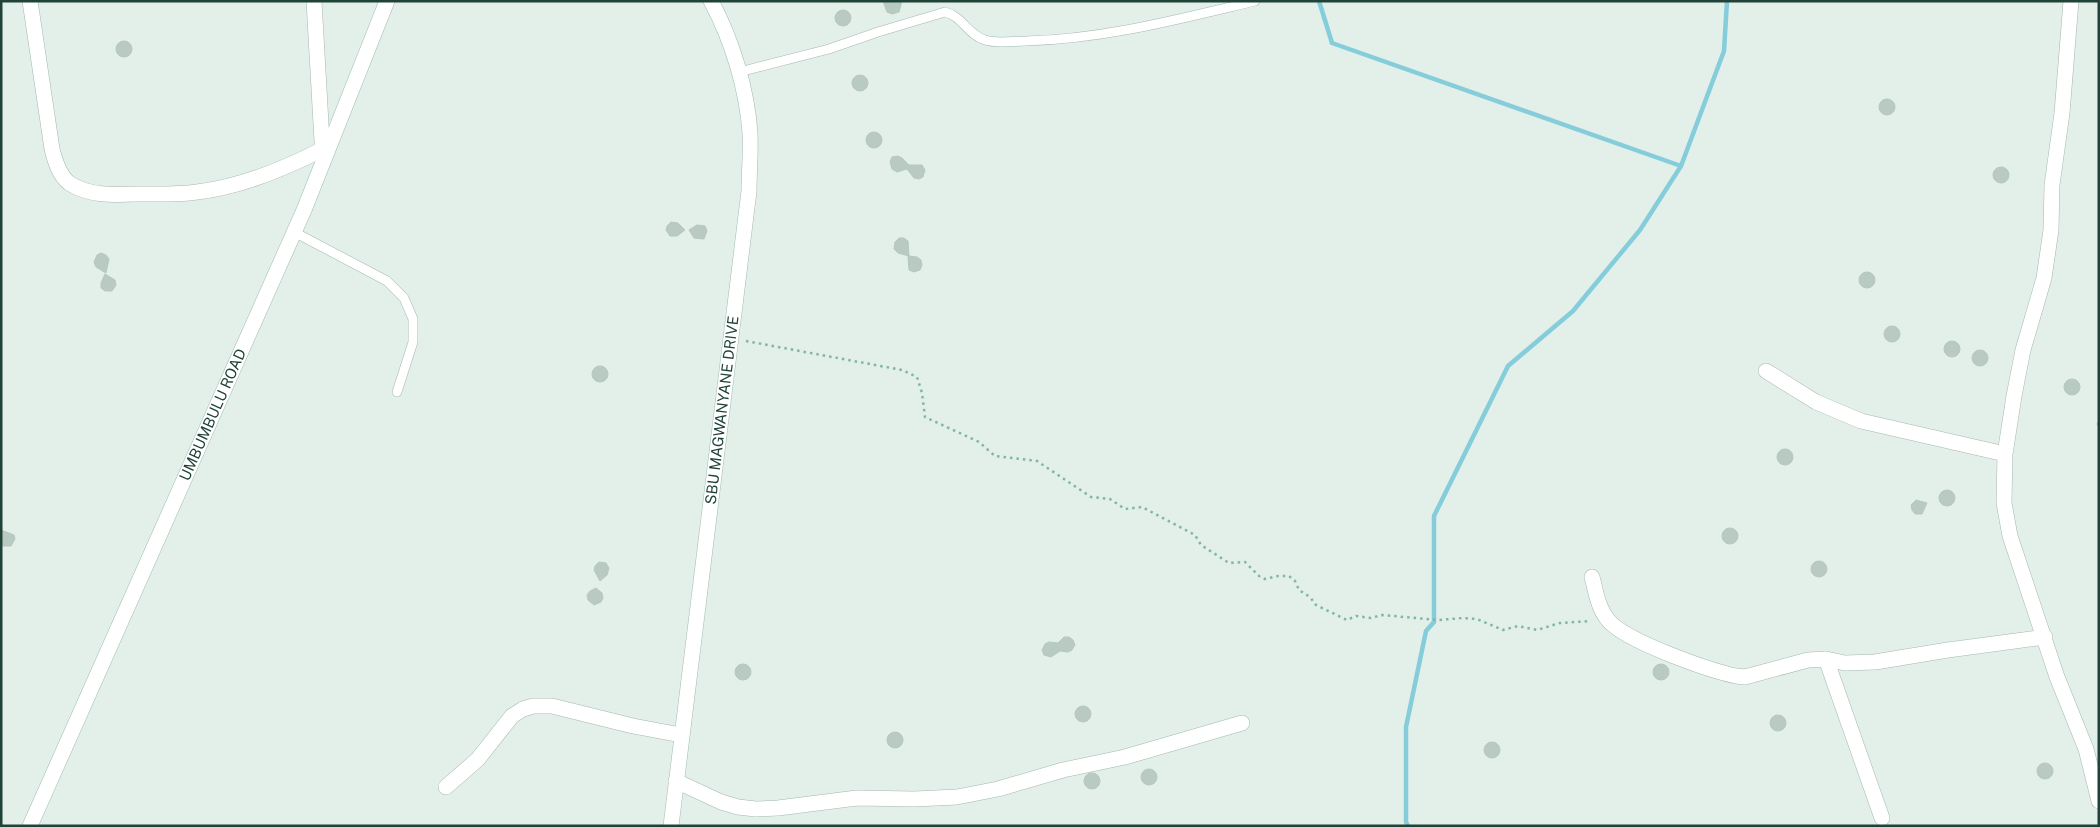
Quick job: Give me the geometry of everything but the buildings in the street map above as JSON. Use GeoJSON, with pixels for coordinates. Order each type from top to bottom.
{"type":"FeatureCollection","features":[{"type":"Feature","properties":{"kind":"street"},"geometry":{"type":"LineString","coordinates":[[30,1],[56,165],[68,182],[86,191],[113,195],[196,193],[216,189],[323,156],[314,1]]}},
{"type":"Feature","properties":{"kind":"street","name":"UMBUMBULU ROAD"},"geometry":{"type":"LineString","coordinates":[[30,826],[294,232],[387,1]]}},
{"type":"Feature","properties":{"kind":"street","name":"SBU MAGWANYANE DRIVE"},"geometry":{"type":"LineString","coordinates":[[671,826],[749,191],[750,132],[739,72],[721,22],[711,1]]}},
{"type":"Feature","properties":{"kind":"street"},"geometry":{"type":"LineString","coordinates":[[2071,1],[2044,278],[2023,350],[2005,454],[2004,503],[2010,536],[2058,677],[2086,749],[2099,801]]}},
{"type":"Feature","properties":{"kind":"street"},"geometry":{"type":"LineString","coordinates":[[1766,371],[1816,402],[1861,421],[2005,454]]}},
{"type":"Feature","properties":{"kind":"street"},"geometry":{"type":"LineString","coordinates":[[1592,577],[1599,604],[1608,620],[1617,629],[1634,639],[1736,676],[1752,675],[1808,660],[1826,659],[1845,663],[1875,662],[2045,637]]}},
{"type":"Feature","properties":{"kind":"street"},"geometry":{"type":"LineString","coordinates":[[1826,659],[1882,818]]}},
{"type":"Feature","properties":{"kind":"street"},"geometry":{"type":"LineString","coordinates":[[446,787],[478,759],[512,716],[523,709],[533,706],[552,706],[633,726],[681,735]]}},
{"type":"Feature","properties":{"kind":"street"},"geometry":{"type":"LineString","coordinates":[[676,781],[721,802],[738,807],[778,808],[857,798],[914,799],[957,797],[998,789],[1063,770],[1125,757],[1242,723]]}},
{"type":"Feature","properties":{"kind":"lane"},"geometry":{"type":"LineString","coordinates":[[739,72],[829,49],[945,12],[956,17],[974,36],[984,40],[1038,41],[1100,35],[1128,30],[1254,1]]}},
{"type":"Feature","properties":{"kind":"lane"},"geometry":{"type":"LineString","coordinates":[[294,232],[387,281],[404,298],[413,318],[413,342],[397,392]]}},
{"type":"Feature","properties":{"kind":"path"},"geometry":{"type":"LineString","coordinates":[[731,339],[902,370],[917,377],[922,393],[925,417],[979,442],[995,456],[1037,461],[1091,497],[1110,499],[1125,509],[1142,507],[1196,535],[1201,544],[1229,563],[1245,562],[1260,577],[1265,579],[1289,576],[1299,590],[1310,597],[1316,605],[1347,620],[1356,616],[1370,618],[1382,615],[1438,620],[1463,618],[1477,619],[1503,630],[1518,626],[1537,630],[1560,623],[1608,620]]}},
{"type":"Feature","properties":{"kind":"waterway"},"geometry":{"type":"LineString","coordinates":[[1319,1],[1332,43],[1681,166]]}},
{"type":"Feature","properties":{"kind":"waterway"},"geometry":{"type":"LineString","coordinates":[[1408,826],[1406,822],[1406,727],[1426,631],[1434,622],[1434,516],[1508,366],[1573,311],[1640,230],[1681,166],[1724,51],[1727,1]]}}]}
